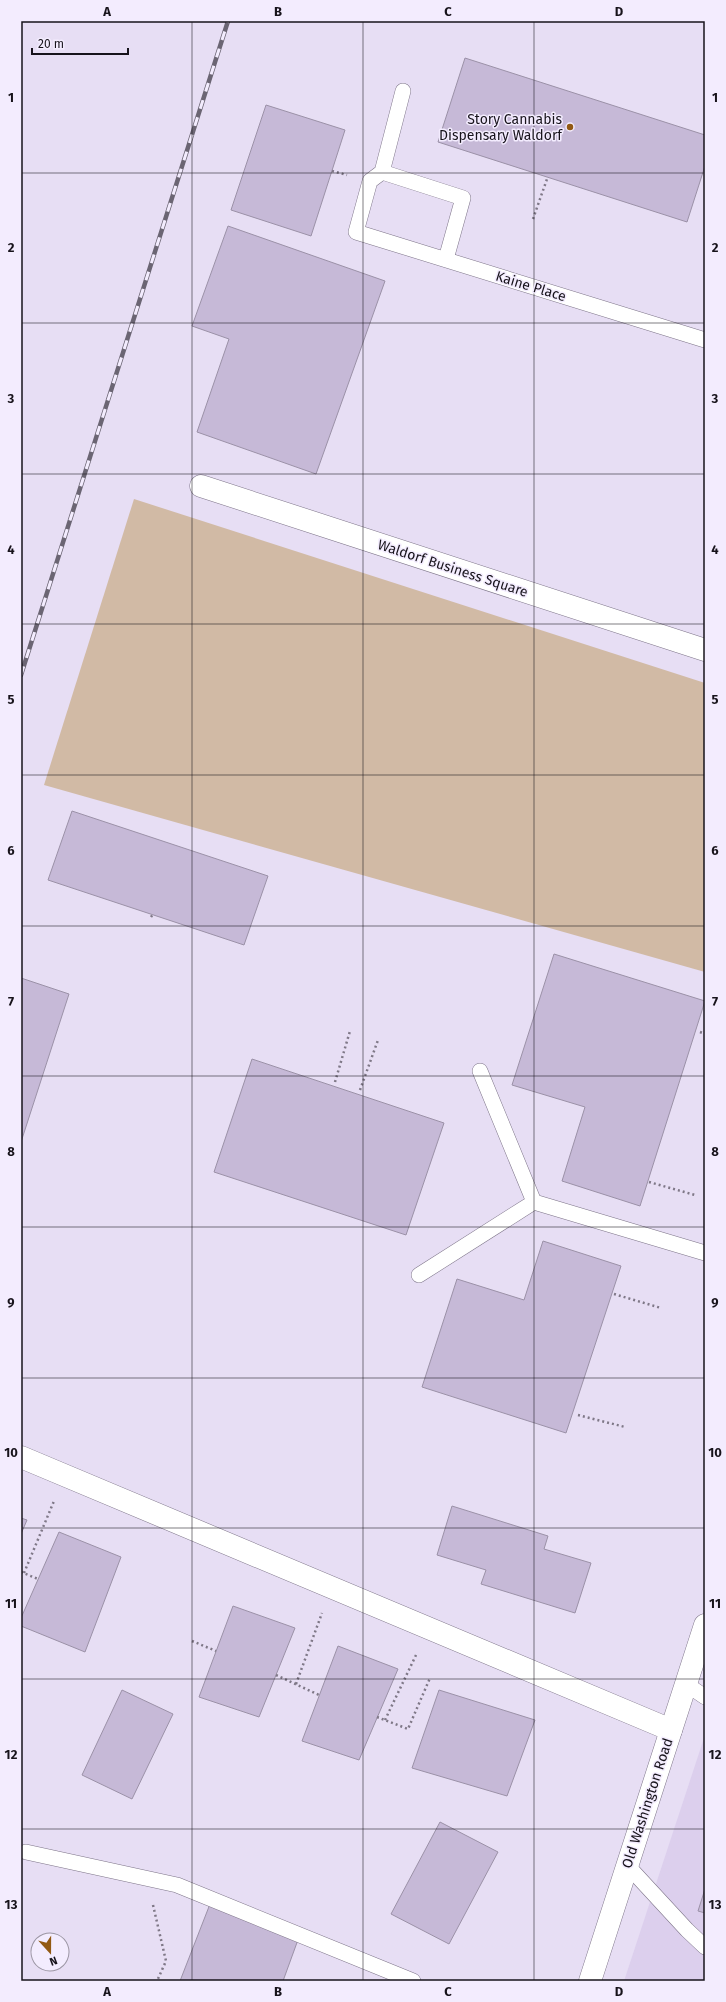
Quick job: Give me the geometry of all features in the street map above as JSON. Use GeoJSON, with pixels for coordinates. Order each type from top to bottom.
{"type":"FeatureCollection","features":[{"type":"Feature","properties":{"kind":"street","name":"Waldorf Business Square"},"geometry":{"type":"LineString","coordinates":[[201,486],[705,650]]}},
{"type":"Feature","properties":{"kind":"street"},"geometry":{"type":"LineString","coordinates":[[21,1457],[671,1730]]}},
{"type":"Feature","properties":{"kind":"street","name":"Old Washington Road"},"geometry":{"type":"LineString","coordinates":[[590,1981],[705,1625]]}},
{"type":"Feature","properties":{"kind":"lane"},"geometry":{"type":"LineString","coordinates":[[403,91],[382,172],[463,198],[446,259]]}},
{"type":"Feature","properties":{"kind":"lane","name":"Kaine Place"},"geometry":{"type":"LineString","coordinates":[[382,172],[370,181],[356,232],[705,340]]}},
{"type":"Feature","properties":{"kind":"lane"},"geometry":{"type":"LineString","coordinates":[[480,1071],[534,1202]]}},
{"type":"Feature","properties":{"kind":"lane"},"geometry":{"type":"LineString","coordinates":[[419,1275],[534,1202],[705,1253]]}},
{"type":"Feature","properties":{"kind":"lane"},"geometry":{"type":"LineString","coordinates":[[686,1684],[705,1697]]}},
{"type":"Feature","properties":{"kind":"lane"},"geometry":{"type":"LineString","coordinates":[[26,1852],[177,1884],[413,1981]]}},
{"type":"Feature","properties":{"kind":"lane"},"geometry":{"type":"LineString","coordinates":[[627,1865],[687,1930],[705,1947]]}},
{"type":"Feature","properties":{"kind":"path"},"geometry":{"type":"LineString","coordinates":[[533,219],[547,179]]}},
{"type":"Feature","properties":{"kind":"path"},"geometry":{"type":"LineString","coordinates":[[336,1082],[350,1031]]}},
{"type":"Feature","properties":{"kind":"path"},"geometry":{"type":"LineString","coordinates":[[700,1032],[705,1034]]}},
{"type":"Feature","properties":{"kind":"path"},"geometry":{"type":"LineString","coordinates":[[360,1090],[378,1040]]}},
{"type":"Feature","properties":{"kind":"path"},"geometry":{"type":"LineString","coordinates":[[649,1182],[695,1194]]}},
{"type":"Feature","properties":{"kind":"path"},"geometry":{"type":"LineString","coordinates":[[614,1294],[661,1308]]}},
{"type":"Feature","properties":{"kind":"path"},"geometry":{"type":"LineString","coordinates":[[578,1415],[625,1427]]}},
{"type":"Feature","properties":{"kind":"path"},"geometry":{"type":"LineString","coordinates":[[38,1579],[23,1572],[51,1508]]}},
{"type":"Feature","properties":{"kind":"path"},"geometry":{"type":"LineString","coordinates":[[296,1684],[332,1587]]}},
{"type":"Feature","properties":{"kind":"path"},"geometry":{"type":"LineString","coordinates":[[192,1641],[216,1651]]}},
{"type":"Feature","properties":{"kind":"path"},"geometry":{"type":"LineString","coordinates":[[385,1720],[411,1666]]}},
{"type":"Feature","properties":{"kind":"path"},"geometry":{"type":"LineString","coordinates":[[276,1675],[319,1695]]}},
{"type":"Feature","properties":{"kind":"path"},"geometry":{"type":"LineString","coordinates":[[377,1717],[408,1729],[430,1678]]}},
{"type":"Feature","properties":{"kind":"path"},"geometry":{"type":"LineString","coordinates":[[147,1878],[166,1961],[157,1981]]}},
{"type":"Feature","properties":{"kind":"shaded area"},"geometry":{"type":"Polygon","coordinates":[[[134,499],[705,683],[705,972],[44,785],[134,499]]]}},
{"type":"Feature","properties":{"kind":"shaded area"},"geometry":{"type":"Polygon","coordinates":[[[705,1735],[705,1981],[624,1981],[705,1735]]]}},
{"type":"Feature","properties":{"kind":"building"},"geometry":{"type":"Polygon","coordinates":[[[465,58],[705,135],[705,166],[687,222],[438,142],[465,58]]]}},
{"type":"Feature","properties":{"kind":"building"},"geometry":{"type":"Polygon","coordinates":[[[266,105],[345,130],[311,236],[231,210],[266,105]]]}},
{"type":"Feature","properties":{"kind":"building"},"geometry":{"type":"Polygon","coordinates":[[[228,226],[385,281],[316,474],[197,432],[229,339],[192,326],[228,226]]]}},
{"type":"Feature","properties":{"kind":"building"},"geometry":{"type":"Polygon","coordinates":[[[72,811],[268,876],[244,945],[48,880],[72,811]]]}},
{"type":"Feature","properties":{"kind":"building"},"geometry":{"type":"Polygon","coordinates":[[[554,954],[705,1001],[640,1206],[562,1181],[585,1107],[512,1085],[554,954]]]}},
{"type":"Feature","properties":{"kind":"building"},"geometry":{"type":"Polygon","coordinates":[[[21,978],[69,994],[21,1142],[21,978]]]}},
{"type":"Feature","properties":{"kind":"building"},"geometry":{"type":"Polygon","coordinates":[[[252,1059],[444,1123],[406,1235],[214,1172],[252,1059]]]}},
{"type":"Feature","properties":{"kind":"building"},"geometry":{"type":"Polygon","coordinates":[[[543,1241],[621,1266],[566,1433],[422,1387],[457,1279],[524,1300],[543,1241]]]}},
{"type":"Feature","properties":{"kind":"building"},"geometry":{"type":"Polygon","coordinates":[[[452,1506],[548,1536],[544,1549],[591,1563],[575,1613],[481,1584],[486,1570],[437,1555],[452,1506]]]}},
{"type":"Feature","properties":{"kind":"building"},"geometry":{"type":"Polygon","coordinates":[[[21,1518],[27,1520],[21,1534],[21,1518]]]}},
{"type":"Feature","properties":{"kind":"building"},"geometry":{"type":"Polygon","coordinates":[[[59,1532],[121,1557],[85,1652],[21,1626],[21,1618],[59,1532]]]}},
{"type":"Feature","properties":{"kind":"building"},"geometry":{"type":"Polygon","coordinates":[[[233,1606],[295,1628],[259,1717],[199,1697],[233,1606]]]}},
{"type":"Feature","properties":{"kind":"building"},"geometry":{"type":"Polygon","coordinates":[[[338,1646],[398,1669],[359,1760],[302,1741],[338,1646]]]}},
{"type":"Feature","properties":{"kind":"building"},"geometry":{"type":"Polygon","coordinates":[[[122,1690],[173,1714],[132,1799],[82,1775],[122,1690]]]}},
{"type":"Feature","properties":{"kind":"building"},"geometry":{"type":"Polygon","coordinates":[[[439,1690],[535,1720],[507,1796],[412,1768],[439,1690]]]}},
{"type":"Feature","properties":{"kind":"building"},"geometry":{"type":"Polygon","coordinates":[[[440,1822],[498,1852],[449,1944],[391,1914],[440,1822]]]}},
{"type":"Feature","properties":{"kind":"building"},"geometry":{"type":"Polygon","coordinates":[[[705,1889],[705,1913],[698,1911],[705,1889]]]}},
{"type":"Feature","properties":{"kind":"building"},"geometry":{"type":"Polygon","coordinates":[[[210,1904],[299,1937],[283,1981],[180,1981],[210,1904]]]}},
{"type":"Feature","properties":{"kind":"railway"},"geometry":{"type":"LineString","coordinates":[[21,675],[228,21]]}},
{"type":"Feature","properties":{"kind":"place","name":"Story Cannabis Dispensary Waldorf"},"geometry":{"type":"Point","coordinates":[570,127]}}]}
